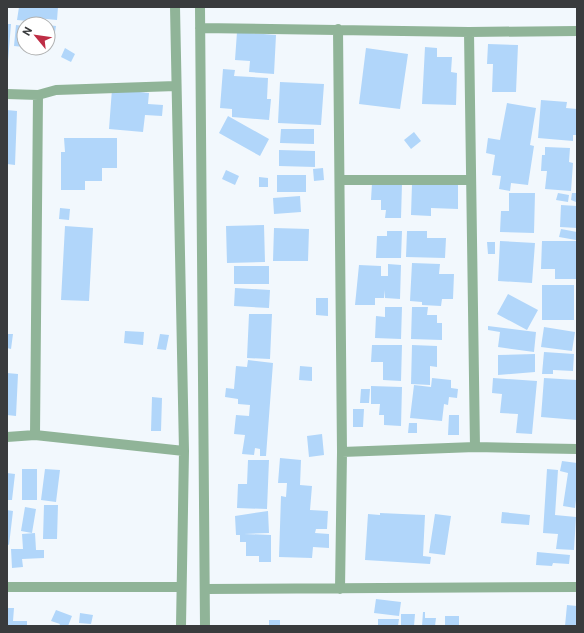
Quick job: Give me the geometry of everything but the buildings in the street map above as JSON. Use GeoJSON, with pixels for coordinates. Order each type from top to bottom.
{"type":"FeatureCollection","features":[{"type":"Feature","properties":{"kind":"street"},"geometry":{"type":"LineString","coordinates":[[175,7],[184,451],[181,626]]}},
{"type":"Feature","properties":{"kind":"street"},"geometry":{"type":"LineString","coordinates":[[200,7],[205,626]]}},
{"type":"Feature","properties":{"kind":"street"},"geometry":{"type":"LineString","coordinates":[[200,28],[469,32],[577,30]]}},
{"type":"Feature","properties":{"kind":"street"},"geometry":{"type":"LineString","coordinates":[[338,29],[341,180],[342,452],[340,589]]}},
{"type":"Feature","properties":{"kind":"street"},"geometry":{"type":"LineString","coordinates":[[469,32],[475,447]]}},
{"type":"Feature","properties":{"kind":"street"},"geometry":{"type":"LineString","coordinates":[[7,94],[38,95],[56,90],[176,86]]}},
{"type":"Feature","properties":{"kind":"street"},"geometry":{"type":"LineString","coordinates":[[35,435],[38,95]]}},
{"type":"Feature","properties":{"kind":"street"},"geometry":{"type":"LineString","coordinates":[[341,180],[470,180]]}},
{"type":"Feature","properties":{"kind":"street"},"geometry":{"type":"LineString","coordinates":[[7,437],[35,435],[184,451]]}},
{"type":"Feature","properties":{"kind":"street"},"geometry":{"type":"LineString","coordinates":[[342,452],[475,447],[577,449]]}},
{"type":"Feature","properties":{"kind":"street"},"geometry":{"type":"LineString","coordinates":[[7,587],[181,587]]}},
{"type":"Feature","properties":{"kind":"street"},"geometry":{"type":"LineString","coordinates":[[205,589],[577,587]]}}]}
